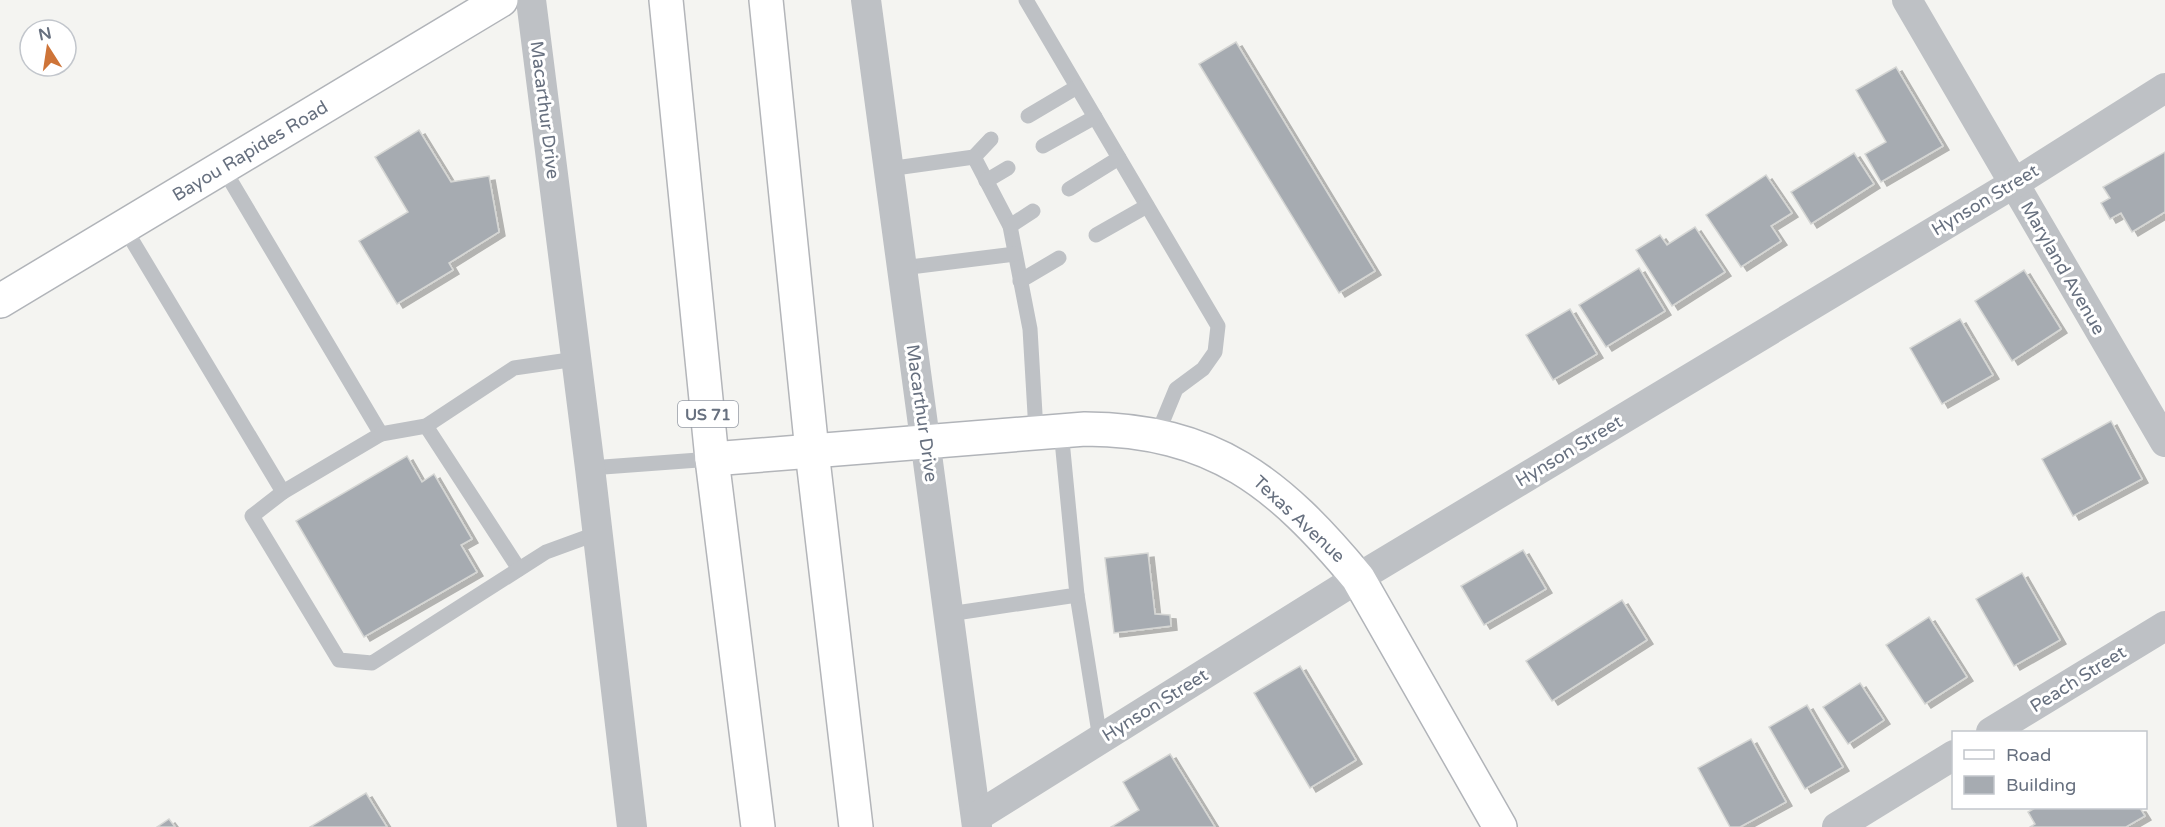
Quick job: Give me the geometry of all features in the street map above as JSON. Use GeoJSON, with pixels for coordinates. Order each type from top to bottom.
{"type":"FeatureCollection","features":[{"type":"Feature","properties":{"kind":"main road","name":"Bayou Rapides Road"},"geometry":{"type":"LineString","coordinates":[[0,301],[501,0]]}},
{"type":"Feature","properties":{"kind":"main road","name":"US 71"},"geometry":{"type":"LineString","coordinates":[[666,0],[712,459],[758,827]]}},
{"type":"Feature","properties":{"kind":"main road"},"geometry":{"type":"LineString","coordinates":[[766,0],[812,451],[856,827]]}},
{"type":"Feature","properties":{"kind":"main road","name":"Texas Avenue"},"geometry":{"type":"LineString","coordinates":[[712,459],[927,443],[1049,430],[1128,429],[1211,451],[1259,478],[1329,543],[1358,578],[1500,827]]}},
{"type":"Feature","properties":{"kind":"street","name":"Macarthur Drive"},"geometry":{"type":"LineString","coordinates":[[531,0],[590,468],[632,827]]}},
{"type":"Feature","properties":{"kind":"street","name":"Macarthur Drive"},"geometry":{"type":"LineString","coordinates":[[866,0],[976,822]]}},
{"type":"Feature","properties":{"kind":"street","name":"Maryland Avenue"},"geometry":{"type":"LineString","coordinates":[[1907,0],[2165,442]]}},
{"type":"Feature","properties":{"kind":"street","name":"Hynson Street"},"geometry":{"type":"LineString","coordinates":[[976,822],[1100,739],[1358,578],[2013,184],[2165,88]]}},
{"type":"Feature","properties":{"kind":"street","name":"Peach Street"},"geometry":{"type":"LineString","coordinates":[[1993,731],[2165,626]]}},
{"type":"Feature","properties":{"kind":"street"},"geometry":{"type":"LineString","coordinates":[[1837,827],[1952,756]]}},
{"type":"Feature","properties":{"kind":"lane"},"geometry":{"type":"LineString","coordinates":[[1026,0],[1218,326],[1215,352],[1203,369],[1176,389],[1157,435]]}},
{"type":"Feature","properties":{"kind":"lane"},"geometry":{"type":"LineString","coordinates":[[1028,116],[1077,87]]}},
{"type":"Feature","properties":{"kind":"lane"},"geometry":{"type":"LineString","coordinates":[[1043,146],[1095,117]]}},
{"type":"Feature","properties":{"kind":"lane"},"geometry":{"type":"LineString","coordinates":[[888,169],[974,157],[991,139]]}},
{"type":"Feature","properties":{"kind":"lane"},"geometry":{"type":"LineString","coordinates":[[974,157],[1010,226],[1049,430],[1100,739]]}},
{"type":"Feature","properties":{"kind":"lane"},"geometry":{"type":"LineString","coordinates":[[1069,189],[1119,158]]}},
{"type":"Feature","properties":{"kind":"lane"},"geometry":{"type":"LineString","coordinates":[[223,168],[381,434]]}},
{"type":"Feature","properties":{"kind":"lane"},"geometry":{"type":"LineString","coordinates":[[986,181],[1008,168]]}},
{"type":"Feature","properties":{"kind":"lane"},"geometry":{"type":"LineString","coordinates":[[1096,235],[1147,206]]}},
{"type":"Feature","properties":{"kind":"lane"},"geometry":{"type":"LineString","coordinates":[[1010,226],[1033,211]]}},
{"type":"Feature","properties":{"kind":"lane"},"geometry":{"type":"LineString","coordinates":[[124,227],[283,492]]}},
{"type":"Feature","properties":{"kind":"lane"},"geometry":{"type":"LineString","coordinates":[[902,268],[1015,254]]}},
{"type":"Feature","properties":{"kind":"lane"},"geometry":{"type":"LineString","coordinates":[[1020,280],[1059,258]]}},
{"type":"Feature","properties":{"kind":"lane"},"geometry":{"type":"LineString","coordinates":[[576,359],[514,368],[426,426],[381,434],[283,492],[252,516],[339,660],[372,663],[546,552],[597,533]]}},
{"type":"Feature","properties":{"kind":"lane"},"geometry":{"type":"LineString","coordinates":[[426,426],[519,569]]}},
{"type":"Feature","properties":{"kind":"lane"},"geometry":{"type":"LineString","coordinates":[[590,468],[712,459]]}},
{"type":"Feature","properties":{"kind":"lane"},"geometry":{"type":"LineString","coordinates":[[949,614],[1077,595]]}},
{"type":"Feature","properties":{"kind":"building"},"geometry":{"type":"Polygon","coordinates":[[[1236,42],[1375,271],[1339,293],[1199,64],[1236,42]]]}},
{"type":"Feature","properties":{"kind":"building"},"geometry":{"type":"Polygon","coordinates":[[[1896,67],[1943,146],[1881,182],[1865,154],[1886,142],[1856,90],[1896,67]]]}},
{"type":"Feature","properties":{"kind":"building"},"geometry":{"type":"Polygon","coordinates":[[[419,130],[451,182],[489,176],[499,232],[449,263],[453,270],[397,304],[359,241],[408,212],[375,157],[419,130]]]}},
{"type":"Feature","properties":{"kind":"building"},"geometry":{"type":"Polygon","coordinates":[[[2165,152],[2165,212],[2132,232],[2121,213],[2110,219],[2101,203],[2110,198],[2103,187],[2165,152]]]}},
{"type":"Feature","properties":{"kind":"building"},"geometry":{"type":"Polygon","coordinates":[[[1854,153],[1874,184],[1811,224],[1791,192],[1854,153]]]}},
{"type":"Feature","properties":{"kind":"building"},"geometry":{"type":"Polygon","coordinates":[[[1766,175],[1792,213],[1771,226],[1781,241],[1741,267],[1706,215],[1766,175]]]}},
{"type":"Feature","properties":{"kind":"building"},"geometry":{"type":"Polygon","coordinates":[[[1695,227],[1725,272],[1672,306],[1636,250],[1660,235],[1667,245],[1695,227]]]}},
{"type":"Feature","properties":{"kind":"building"},"geometry":{"type":"Polygon","coordinates":[[[1639,268],[1665,311],[1606,347],[1579,305],[1639,268]]]}},
{"type":"Feature","properties":{"kind":"building"},"geometry":{"type":"Polygon","coordinates":[[[2024,270],[2061,329],[2012,361],[1975,301],[2024,270]]]}},
{"type":"Feature","properties":{"kind":"building"},"geometry":{"type":"Polygon","coordinates":[[[1570,309],[1597,354],[1553,380],[1526,335],[1570,309]]]}},
{"type":"Feature","properties":{"kind":"building"},"geometry":{"type":"Polygon","coordinates":[[[1960,319],[1993,375],[1942,404],[1910,348],[1960,319]]]}},
{"type":"Feature","properties":{"kind":"building"},"geometry":{"type":"Polygon","coordinates":[[[2111,421],[2142,479],[2073,516],[2042,459],[2111,421]]]}},
{"type":"Feature","properties":{"kind":"building"},"geometry":{"type":"Polygon","coordinates":[[[407,456],[422,482],[434,474],[472,539],[461,545],[477,572],[364,637],[296,521],[407,456]]]}},
{"type":"Feature","properties":{"kind":"building"},"geometry":{"type":"Polygon","coordinates":[[[1523,550],[1546,589],[1484,625],[1461,586],[1523,550]]]}},
{"type":"Feature","properties":{"kind":"building"},"geometry":{"type":"Polygon","coordinates":[[[1148,553],[1155,614],[1170,615],[1171,626],[1114,633],[1105,558],[1148,553]]]}},
{"type":"Feature","properties":{"kind":"building"},"geometry":{"type":"Polygon","coordinates":[[[2022,573],[2060,640],[2014,666],[1976,599],[2022,573]]]}},
{"type":"Feature","properties":{"kind":"building"},"geometry":{"type":"Polygon","coordinates":[[[1622,600],[1647,640],[1552,701],[1526,661],[1622,600]]]}},
{"type":"Feature","properties":{"kind":"building"},"geometry":{"type":"Polygon","coordinates":[[[1929,617],[1967,677],[1925,704],[1886,645],[1929,617]]]}},
{"type":"Feature","properties":{"kind":"building"},"geometry":{"type":"Polygon","coordinates":[[[1300,666],[1356,760],[1310,788],[1254,693],[1300,666]]]}},
{"type":"Feature","properties":{"kind":"building"},"geometry":{"type":"Polygon","coordinates":[[[1860,683],[1884,720],[1848,744],[1823,707],[1860,683]]]}},
{"type":"Feature","properties":{"kind":"building"},"geometry":{"type":"Polygon","coordinates":[[[1807,705],[1843,767],[1805,789],[1769,727],[1807,705]]]}},
{"type":"Feature","properties":{"kind":"building"},"geometry":{"type":"Polygon","coordinates":[[[1751,739],[1786,802],[1740,827],[1730,827],[1698,768],[1751,739]]]}},
{"type":"Feature","properties":{"kind":"building"},"geometry":{"type":"Polygon","coordinates":[[[1170,754],[1215,827],[1111,827],[1139,810],[1123,782],[1170,754]]]}},
{"type":"Feature","properties":{"kind":"building"},"geometry":{"type":"Polygon","coordinates":[[[366,793],[387,827],[310,827],[366,793]]]}},
{"type":"Feature","properties":{"kind":"building"},"geometry":{"type":"Polygon","coordinates":[[[2033,809],[2141,809],[2145,816],[2126,827],[2030,827],[2035,824],[2028,812],[2033,809]]]}},
{"type":"Feature","properties":{"kind":"building"},"geometry":{"type":"Polygon","coordinates":[[[169,819],[175,827],[157,827],[169,819]]]}}]}
